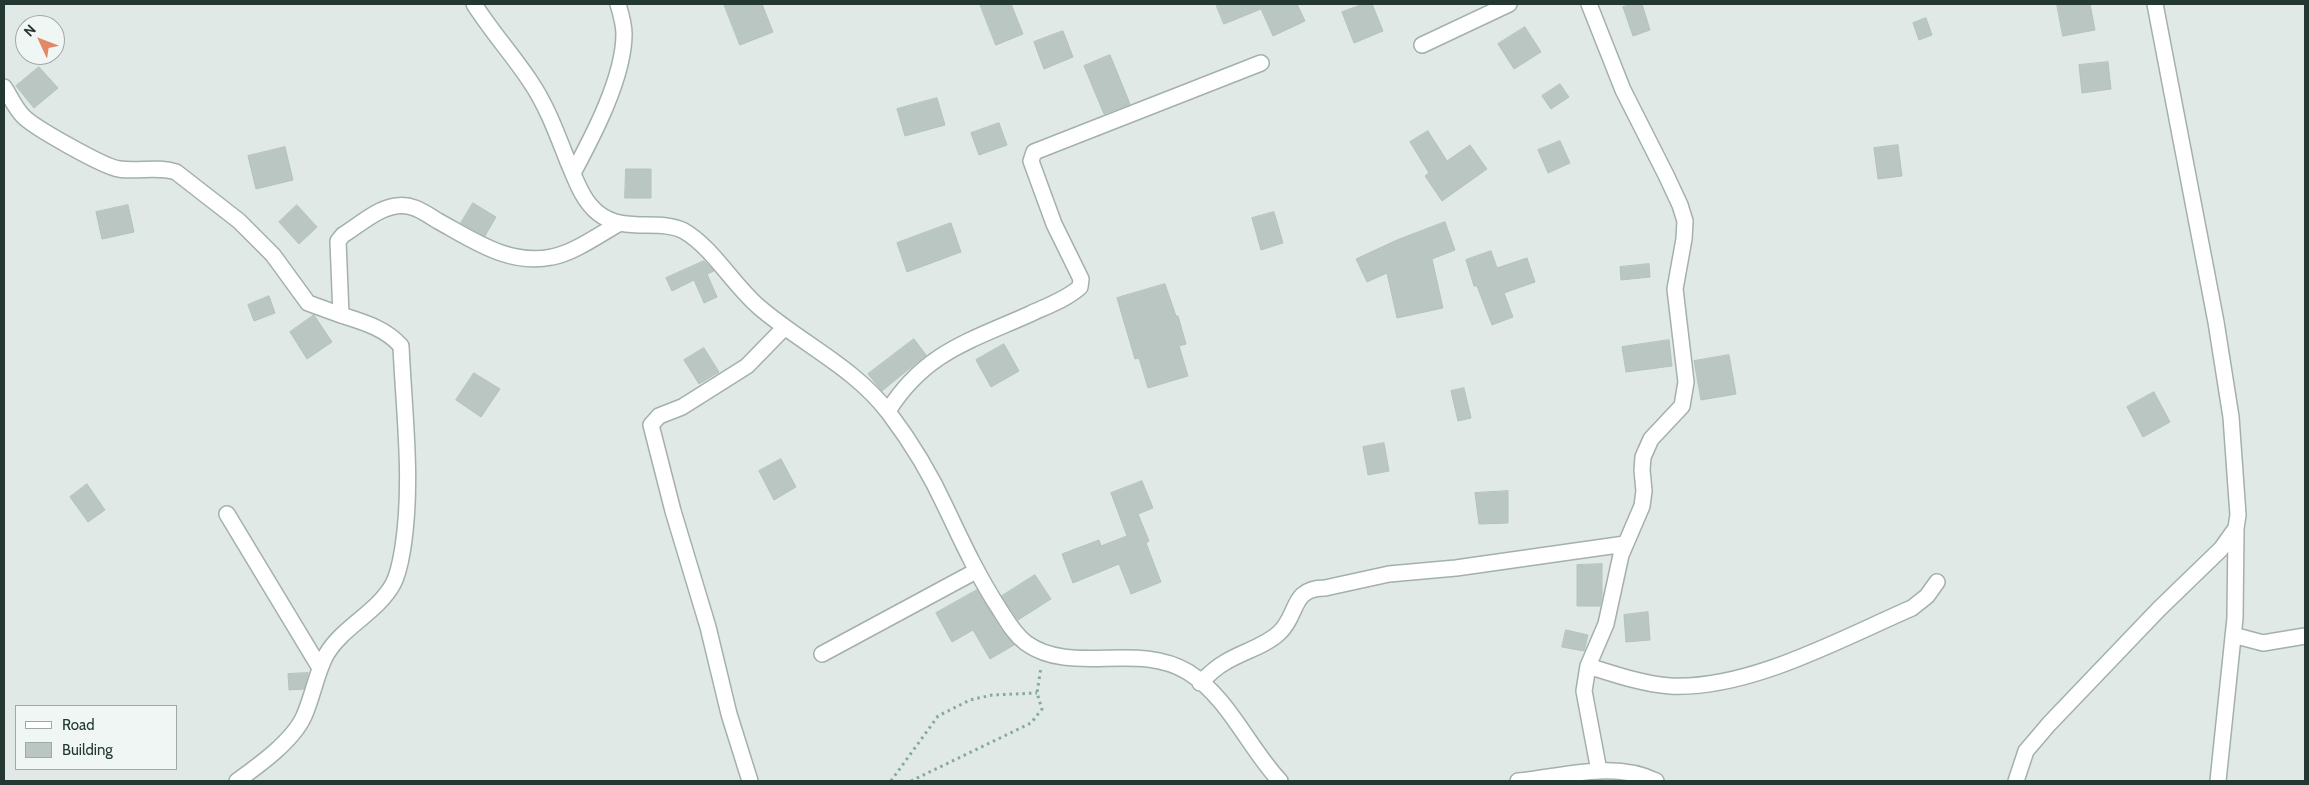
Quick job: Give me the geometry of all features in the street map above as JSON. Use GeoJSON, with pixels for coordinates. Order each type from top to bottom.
{"type":"FeatureCollection","features":[{"type":"Feature","properties":{"kind":"street"},"geometry":{"type":"LineString","coordinates":[[474,4],[542,100],[582,193],[592,208],[606,218],[620,223],[676,227],[685,232],[702,246],[744,293],[784,327],[850,372],[863,383],[888,411],[910,441],[946,507],[976,571],[1012,629],[1026,642],[1043,651],[1064,658],[1133,657],[1160,661],[1188,672],[1212,692],[1238,723],[1280,781]]}},
{"type":"Feature","properties":{"kind":"street"},"geometry":{"type":"LineString","coordinates":[[573,173],[596,130],[622,52],[624,33],[618,4]]}},
{"type":"Feature","properties":{"kind":"street"},"geometry":{"type":"LineString","coordinates":[[1422,45],[1508,4]]}},
{"type":"Feature","properties":{"kind":"street"},"geometry":{"type":"LineString","coordinates":[[1589,4],[1627,98],[1680,205],[1685,230],[1674,289],[1685,394],[1678,411],[1651,439],[1646,448],[1642,470],[1644,498],[1625,544],[1606,624],[1584,680],[1584,691],[1599,771]]}},
{"type":"Feature","properties":{"kind":"street"},"geometry":{"type":"LineString","coordinates":[[2155,4],[2214,313],[2231,417],[2238,491],[2233,635],[2218,781]]}},
{"type":"Feature","properties":{"kind":"street"},"geometry":{"type":"LineString","coordinates":[[888,411],[902,389],[942,354],[1054,303],[1080,286],[1081,279],[1054,224],[1031,161],[1034,152],[1261,63]]}},
{"type":"Feature","properties":{"kind":"street"},"geometry":{"type":"LineString","coordinates":[[4,87],[21,115],[37,128],[105,164],[119,169],[168,169],[176,172],[240,221],[273,255],[308,303],[375,326],[395,339],[401,346],[407,518],[395,582],[386,595],[365,617],[341,635],[326,654],[320,668],[314,694],[303,719],[283,743],[258,766],[236,781]]}},
{"type":"Feature","properties":{"kind":"street"},"geometry":{"type":"LineString","coordinates":[[341,315],[338,241],[343,235],[386,208],[397,205],[414,207],[500,254],[527,259],[552,257],[586,242],[620,223]]}},
{"type":"Feature","properties":{"kind":"street"},"geometry":{"type":"LineString","coordinates":[[750,781],[729,714],[708,627],[651,430],[653,421],[659,416],[682,407],[747,366],[784,327]]}},
{"type":"Feature","properties":{"kind":"street"},"geometry":{"type":"LineString","coordinates":[[227,514],[320,668]]}},
{"type":"Feature","properties":{"kind":"street"},"geometry":{"type":"LineString","coordinates":[[2016,781],[2026,751],[2049,724],[2152,616],[2221,549],[2236,528]]}},
{"type":"Feature","properties":{"kind":"street"},"geometry":{"type":"LineString","coordinates":[[1200,683],[1222,664],[1279,633],[1291,616],[1299,597],[1306,591],[1315,588],[1325,588],[1389,574],[1456,568],[1625,544]]}},
{"type":"Feature","properties":{"kind":"street"},"geometry":{"type":"LineString","coordinates":[[822,654],[976,571]]}},
{"type":"Feature","properties":{"kind":"street"},"geometry":{"type":"LineString","coordinates":[[1588,666],[1667,686],[1691,686],[1748,676],[1789,661],[1912,608],[1927,596],[1937,582]]}},
{"type":"Feature","properties":{"kind":"street"},"geometry":{"type":"LineString","coordinates":[[2233,635],[2264,642],[2305,636]]}},
{"type":"Feature","properties":{"kind":"street"},"geometry":{"type":"LineString","coordinates":[[1518,781],[1618,770],[1640,773],[1656,781]]}},
{"type":"Feature","properties":{"kind":"path"},"geometry":{"type":"LineString","coordinates":[[911,781],[1031,723],[1042,709],[1037,692],[1043,651]]}},
{"type":"Feature","properties":{"kind":"path"},"geometry":{"type":"LineString","coordinates":[[891,781],[938,716],[970,700],[984,696],[1037,692]]}},
{"type":"Feature","properties":{"kind":"building"},"geometry":{"type":"Polygon","coordinates":[[[724,4],[762,4],[773,32],[740,45],[724,4]]]}},
{"type":"Feature","properties":{"kind":"building"},"geometry":{"type":"Polygon","coordinates":[[[980,4],[1011,4],[1023,34],[996,45],[980,4]]]}},
{"type":"Feature","properties":{"kind":"building"},"geometry":{"type":"Polygon","coordinates":[[[1216,4],[1297,4],[1305,21],[1273,36],[1261,9],[1224,24],[1216,4]]]}},
{"type":"Feature","properties":{"kind":"building"},"geometry":{"type":"Polygon","coordinates":[[[1364,4],[1372,4],[1383,31],[1354,43],[1342,12],[1364,4]]]}},
{"type":"Feature","properties":{"kind":"building"},"geometry":{"type":"Polygon","coordinates":[[[1642,4],[1650,30],[1633,36],[1623,7],[1642,4]]]}},
{"type":"Feature","properties":{"kind":"building"},"geometry":{"type":"Polygon","coordinates":[[[2057,4],[2090,4],[2095,30],[2063,36],[2057,4]]]}},
{"type":"Feature","properties":{"kind":"building"},"geometry":{"type":"Polygon","coordinates":[[[1926,18],[1932,35],[1919,40],[1913,23],[1926,18]]]}},
{"type":"Feature","properties":{"kind":"building"},"geometry":{"type":"Polygon","coordinates":[[[1525,27],[1541,52],[1514,69],[1498,44],[1525,27]]]}},
{"type":"Feature","properties":{"kind":"building"},"geometry":{"type":"Polygon","coordinates":[[[1063,31],[1073,57],[1044,69],[1034,42],[1063,31]]]}},
{"type":"Feature","properties":{"kind":"building"},"geometry":{"type":"Polygon","coordinates":[[[1110,55],[1130,104],[1104,114],[1084,66],[1110,55]]]}},
{"type":"Feature","properties":{"kind":"building"},"geometry":{"type":"Polygon","coordinates":[[[2108,62],[2111,89],[2082,93],[2079,65],[2108,62]]]}},
{"type":"Feature","properties":{"kind":"building"},"geometry":{"type":"Polygon","coordinates":[[[39,67],[58,88],[34,108],[16,86],[39,67]]]}},
{"type":"Feature","properties":{"kind":"building"},"geometry":{"type":"Polygon","coordinates":[[[1560,84],[1569,97],[1551,109],[1542,96],[1560,84]]]}},
{"type":"Feature","properties":{"kind":"building"},"geometry":{"type":"Polygon","coordinates":[[[937,98],[945,125],[905,136],[897,109],[937,98]]]}},
{"type":"Feature","properties":{"kind":"building"},"geometry":{"type":"Polygon","coordinates":[[[999,123],[1007,145],[979,155],[971,133],[999,123]]]}},
{"type":"Feature","properties":{"kind":"building"},"geometry":{"type":"Polygon","coordinates":[[[1428,131],[1447,161],[1470,145],[1487,169],[1442,201],[1425,176],[1429,173],[1410,142],[1428,131]]]}},
{"type":"Feature","properties":{"kind":"building"},"geometry":{"type":"Polygon","coordinates":[[[1560,141],[1570,163],[1548,173],[1538,150],[1560,141]]]}},
{"type":"Feature","properties":{"kind":"building"},"geometry":{"type":"Polygon","coordinates":[[[1898,145],[1902,176],[1878,179],[1874,148],[1898,145]]]}},
{"type":"Feature","properties":{"kind":"building"},"geometry":{"type":"Polygon","coordinates":[[[285,147],[293,180],[256,189],[248,156],[285,147]]]}},
{"type":"Feature","properties":{"kind":"building"},"geometry":{"type":"Polygon","coordinates":[[[626,169],[651,169],[651,198],[625,198],[626,169]]]}},
{"type":"Feature","properties":{"kind":"building"},"geometry":{"type":"Polygon","coordinates":[[[473,203],[496,217],[485,236],[461,223],[473,203]]]}},
{"type":"Feature","properties":{"kind":"building"},"geometry":{"type":"Polygon","coordinates":[[[128,205],[134,232],[102,239],[96,212],[128,205]]]}},
{"type":"Feature","properties":{"kind":"building"},"geometry":{"type":"Polygon","coordinates":[[[297,205],[317,227],[299,244],[279,222],[297,205]]]}},
{"type":"Feature","properties":{"kind":"building"},"geometry":{"type":"Polygon","coordinates":[[[1274,212],[1283,243],[1261,250],[1252,218],[1274,212]]]}},
{"type":"Feature","properties":{"kind":"building"},"geometry":{"type":"Polygon","coordinates":[[[1445,222],[1455,250],[1432,259],[1443,308],[1397,318],[1387,273],[1367,282],[1356,259],[1397,240],[1445,222]]]}},
{"type":"Feature","properties":{"kind":"building"},"geometry":{"type":"Polygon","coordinates":[[[951,223],[961,252],[907,272],[897,243],[951,223]]]}},
{"type":"Feature","properties":{"kind":"building"},"geometry":{"type":"Polygon","coordinates":[[[1491,251],[1497,268],[1527,258],[1535,282],[1504,293],[1513,317],[1492,325],[1477,286],[1474,286],[1466,260],[1491,251]]]}},
{"type":"Feature","properties":{"kind":"building"},"geometry":{"type":"Polygon","coordinates":[[[704,261],[714,271],[707,274],[717,297],[704,303],[694,280],[672,291],[666,278],[704,261]]]}},
{"type":"Feature","properties":{"kind":"building"},"geometry":{"type":"Polygon","coordinates":[[[1649,264],[1650,277],[1621,280],[1620,267],[1649,264]]]}},
{"type":"Feature","properties":{"kind":"building"},"geometry":{"type":"Polygon","coordinates":[[[1165,284],[1176,316],[1178,316],[1186,344],[1179,346],[1188,376],[1148,388],[1139,358],[1135,359],[1117,298],[1165,284]]]}},
{"type":"Feature","properties":{"kind":"building"},"geometry":{"type":"Polygon","coordinates":[[[269,296],[275,313],[254,321],[248,305],[269,296]]]}},
{"type":"Feature","properties":{"kind":"building"},"geometry":{"type":"Polygon","coordinates":[[[314,315],[332,342],[307,359],[290,332],[314,315]]]}},
{"type":"Feature","properties":{"kind":"building"},"geometry":{"type":"Polygon","coordinates":[[[914,339],[926,355],[882,391],[868,374],[914,339]]]}},
{"type":"Feature","properties":{"kind":"building"},"geometry":{"type":"Polygon","coordinates":[[[1669,340],[1672,366],[1626,372],[1622,347],[1669,340]]]}},
{"type":"Feature","properties":{"kind":"building"},"geometry":{"type":"Polygon","coordinates":[[[1004,344],[1019,371],[991,387],[976,360],[1004,344]]]}},
{"type":"Feature","properties":{"kind":"building"},"geometry":{"type":"Polygon","coordinates":[[[704,348],[719,372],[699,384],[684,360],[704,348]]]}},
{"type":"Feature","properties":{"kind":"building"},"geometry":{"type":"Polygon","coordinates":[[[1729,355],[1736,394],[1701,400],[1694,361],[1729,355]]]}},
{"type":"Feature","properties":{"kind":"building"},"geometry":{"type":"Polygon","coordinates":[[[474,373],[500,389],[481,417],[456,400],[474,373]]]}},
{"type":"Feature","properties":{"kind":"building"},"geometry":{"type":"Polygon","coordinates":[[[1464,388],[1471,418],[1458,421],[1451,391],[1464,388]]]}},
{"type":"Feature","properties":{"kind":"building"},"geometry":{"type":"Polygon","coordinates":[[[2154,392],[2170,422],[2143,437],[2127,407],[2154,392]]]}},
{"type":"Feature","properties":{"kind":"building"},"geometry":{"type":"Polygon","coordinates":[[[1384,443],[1389,471],[1368,475],[1363,447],[1384,443]]]}},
{"type":"Feature","properties":{"kind":"building"},"geometry":{"type":"Polygon","coordinates":[[[781,459],[796,487],[774,500],[759,471],[781,459]]]}},
{"type":"Feature","properties":{"kind":"building"},"geometry":{"type":"Polygon","coordinates":[[[1142,481],[1153,508],[1138,514],[1149,541],[1146,543],[1161,582],[1131,594],[1119,564],[1073,583],[1062,554],[1099,540],[1101,546],[1127,536],[1111,493],[1142,481]]]}},
{"type":"Feature","properties":{"kind":"building"},"geometry":{"type":"Polygon","coordinates":[[[87,484],[105,510],[88,522],[70,497],[87,484]]]}},
{"type":"Feature","properties":{"kind":"building"},"geometry":{"type":"Polygon","coordinates":[[[1508,491],[1508,523],[1479,524],[1475,493],[1508,491]]]}},
{"type":"Feature","properties":{"kind":"building"},"geometry":{"type":"Polygon","coordinates":[[[1602,564],[1602,596],[1600,606],[1577,606],[1577,565],[1602,564]]]}},
{"type":"Feature","properties":{"kind":"building"},"geometry":{"type":"Polygon","coordinates":[[[1035,575],[1051,599],[1018,620],[1002,596],[1035,575]]]}},
{"type":"Feature","properties":{"kind":"building"},"geometry":{"type":"Polygon","coordinates":[[[977,590],[1000,628],[1014,645],[990,659],[973,630],[952,642],[936,613],[977,590]]]}},
{"type":"Feature","properties":{"kind":"building"},"geometry":{"type":"Polygon","coordinates":[[[1648,612],[1650,640],[1626,642],[1624,615],[1648,612]]]}},
{"type":"Feature","properties":{"kind":"building"},"geometry":{"type":"Polygon","coordinates":[[[1566,630],[1588,635],[1584,651],[1562,647],[1566,630]]]}},
{"type":"Feature","properties":{"kind":"building"},"geometry":{"type":"Polygon","coordinates":[[[308,673],[304,689],[289,690],[288,674],[308,673]]]}}]}
